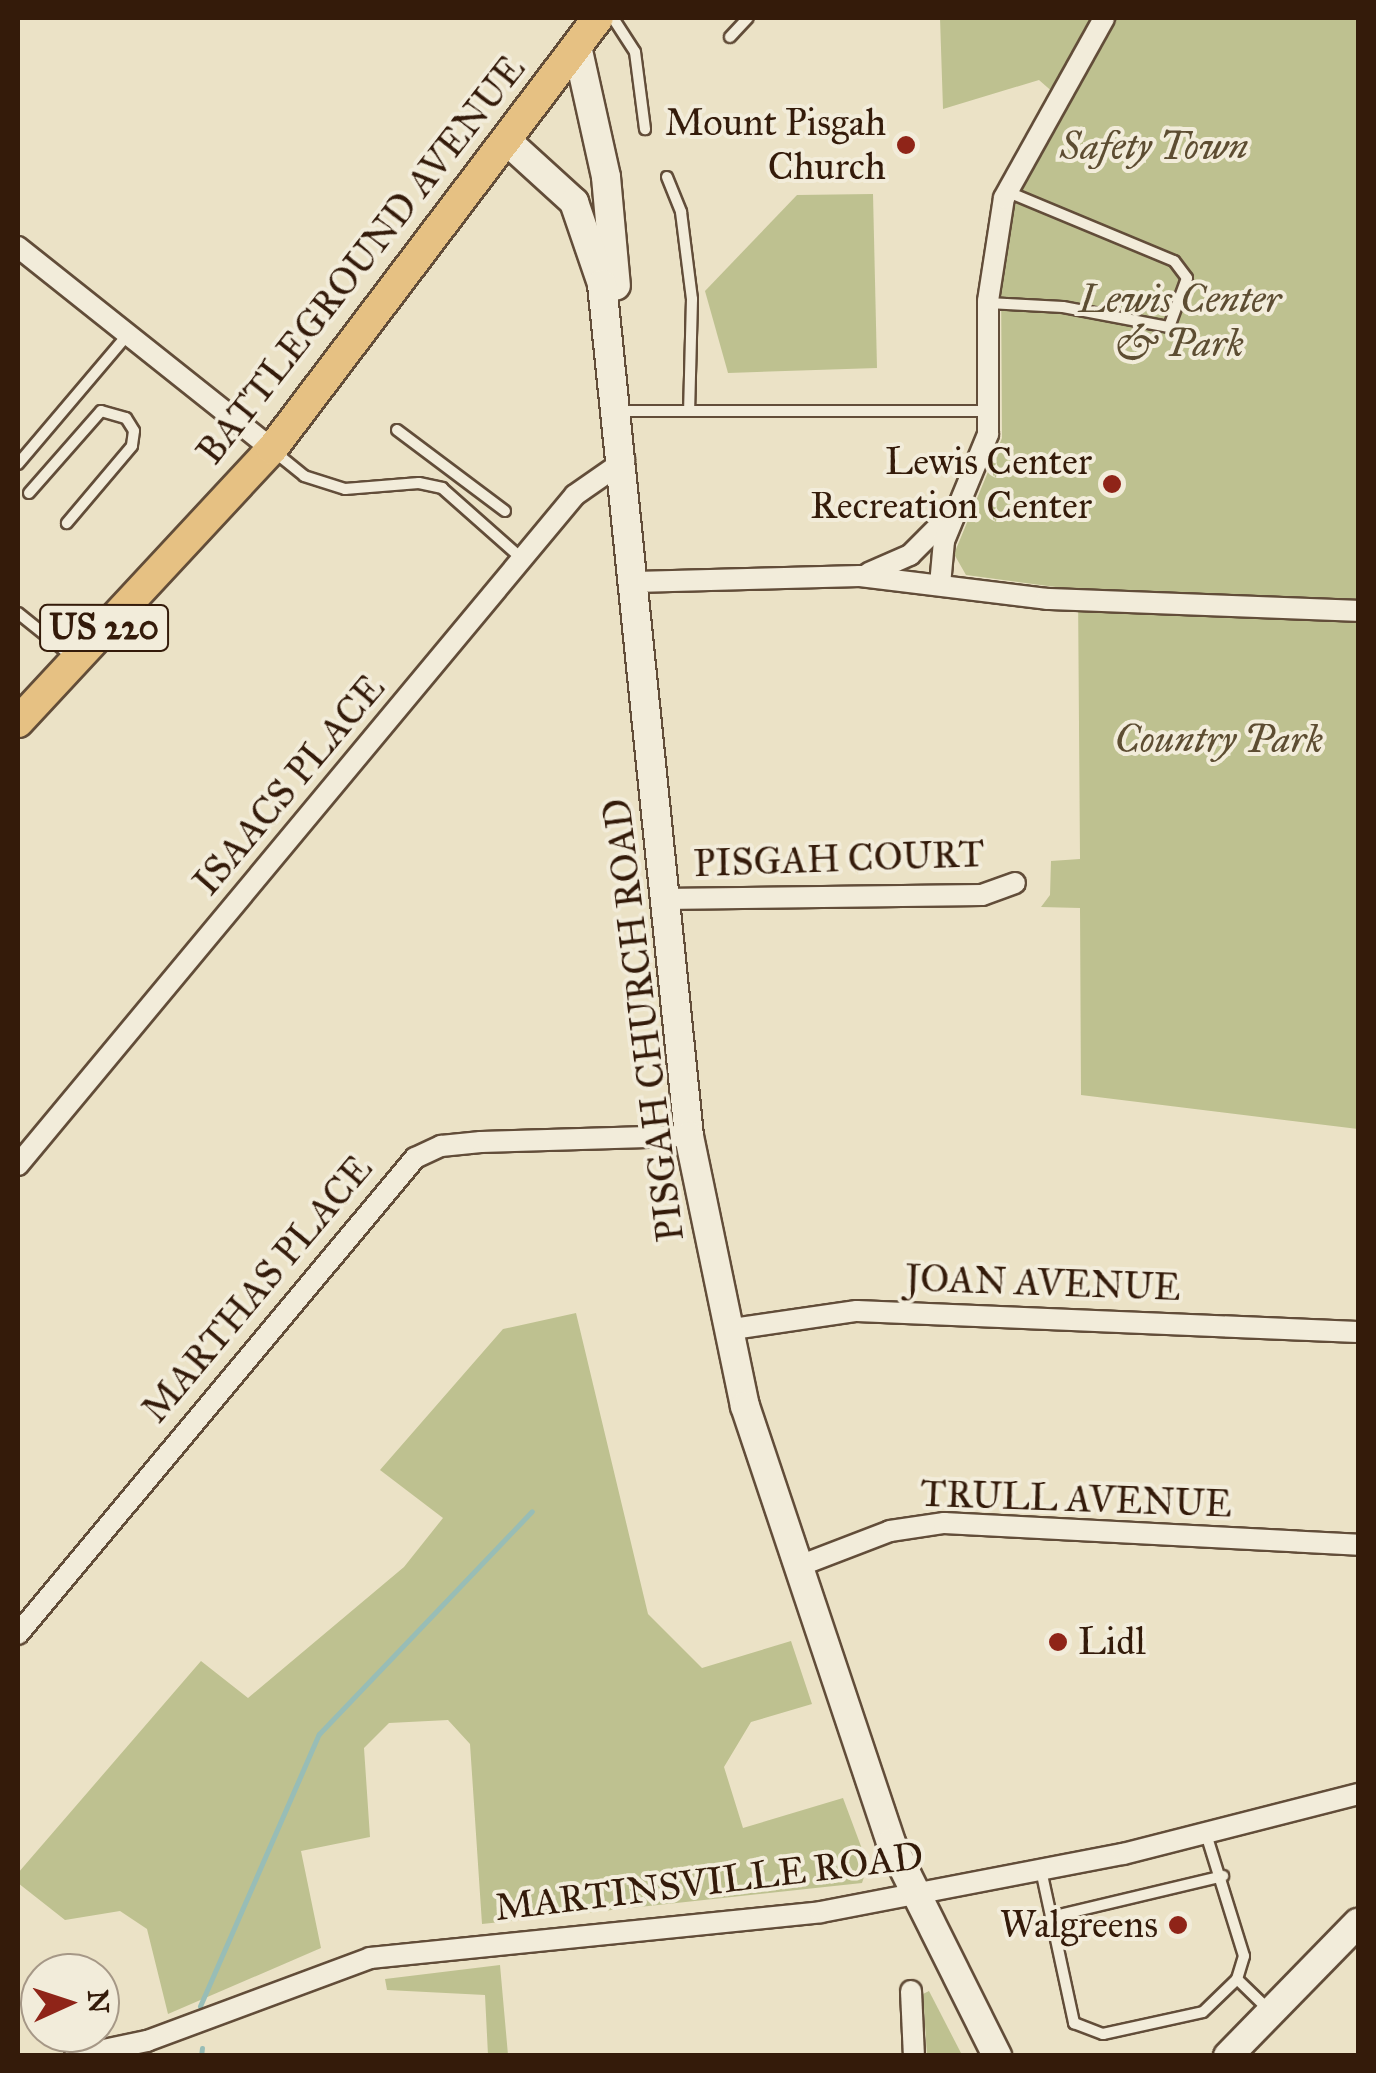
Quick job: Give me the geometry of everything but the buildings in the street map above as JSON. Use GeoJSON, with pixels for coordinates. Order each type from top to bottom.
{"type":"FeatureCollection","features":[{"type":"Feature","properties":{"kind":"main road","name":"BATTLEGROUND AVENUE"},"geometry":{"type":"LineString","coordinates":[[18,722],[272,449],[598,18]]}},
{"type":"Feature","properties":{"kind":"main road"},"geometry":{"type":"LineString","coordinates":[[577,46],[614,240],[618,402]]}},
{"type":"Feature","properties":{"kind":"main road","name":"PISGAH CHURCH ROAD"},"geometry":{"type":"LineString","coordinates":[[507,141],[580,212],[602,284],[624,460],[663,899],[689,1136],[726,1330],[799,1566],[915,1896],[997,2056]]}},
{"type":"Feature","properties":{"kind":"main road"},"geometry":{"type":"LineString","coordinates":[[1236,2053],[1269,2010],[1358,1922]]}},
{"type":"Feature","properties":{"kind":"street"},"geometry":{"type":"LineString","coordinates":[[940,586],[944,541],[982,460],[990,412],[988,303],[992,250],[1007,191],[1104,18]]}},
{"type":"Feature","properties":{"kind":"street"},"geometry":{"type":"LineString","coordinates":[[18,247],[272,449]]}},
{"type":"Feature","properties":{"kind":"street","name":"ISAACS PLACE"},"geometry":{"type":"LineString","coordinates":[[18,1165],[586,484],[624,460]]}},
{"type":"Feature","properties":{"kind":"street"},"geometry":{"type":"LineString","coordinates":[[860,576],[910,555],[958,507]]}},
{"type":"Feature","properties":{"kind":"street"},"geometry":{"type":"LineString","coordinates":[[634,582],[860,576],[1104,603],[1358,612]]}},
{"type":"Feature","properties":{"kind":"street","name":"PISGAH COURT"},"geometry":{"type":"LineString","coordinates":[[663,899],[982,895],[1015,883]]}},
{"type":"Feature","properties":{"kind":"street","name":"MARTHAS PLACE"},"geometry":{"type":"LineString","coordinates":[[18,1634],[415,1158],[481,1142],[689,1136]]}},
{"type":"Feature","properties":{"kind":"street","name":"JOAN AVENUE"},"geometry":{"type":"LineString","coordinates":[[726,1330],[857,1311],[1358,1332]]}},
{"type":"Feature","properties":{"kind":"street","name":"TRULL AVENUE"},"geometry":{"type":"LineString","coordinates":[[799,1566],[890,1531],[944,1523],[1358,1545]]}},
{"type":"Feature","properties":{"kind":"street","name":"MARTINSVILLE ROAD"},"geometry":{"type":"LineString","coordinates":[[75,2056],[147,2041],[370,1958],[821,1912],[1206,1834],[1358,1794]]}},
{"type":"Feature","properties":{"kind":"street"},"geometry":{"type":"LineString","coordinates":[[911,1990],[914,2056]]}},
{"type":"Feature","properties":{"kind":"lane"},"geometry":{"type":"LineString","coordinates":[[613,18],[635,52],[645,129]]}},
{"type":"Feature","properties":{"kind":"lane"},"geometry":{"type":"LineString","coordinates":[[730,38],[748,18]]}},
{"type":"Feature","properties":{"kind":"lane"},"geometry":{"type":"LineString","coordinates":[[668,177],[681,212],[692,299],[689,411]]}},
{"type":"Feature","properties":{"kind":"lane"},"geometry":{"type":"LineString","coordinates":[[988,303],[1074,308],[1169,328],[1187,278],[1174,261],[1007,191]]}},
{"type":"Feature","properties":{"kind":"lane"},"geometry":{"type":"LineString","coordinates":[[18,464],[129,333]]}},
{"type":"Feature","properties":{"kind":"lane"},"geometry":{"type":"LineString","coordinates":[[618,402],[689,411],[990,412]]}},
{"type":"Feature","properties":{"kind":"lane"},"geometry":{"type":"LineString","coordinates":[[29,493],[101,411],[126,418],[132,446],[67,523]]}},
{"type":"Feature","properties":{"kind":"lane"},"geometry":{"type":"LineString","coordinates":[[397,430],[505,511]]}},
{"type":"Feature","properties":{"kind":"lane"},"geometry":{"type":"LineString","coordinates":[[272,449],[304,476],[345,489],[432,484],[522,559]]}},
{"type":"Feature","properties":{"kind":"lane"},"geometry":{"type":"LineString","coordinates":[[18,612],[75,659]]}},
{"type":"Feature","properties":{"kind":"lane"},"geometry":{"type":"LineString","coordinates":[[1041,1870],[1074,2023],[1094,2034],[1203,2012],[1237,1979],[1244,1956],[1223,1876],[1206,1834]]}},
{"type":"Feature","properties":{"kind":"lane"},"geometry":{"type":"LineString","coordinates":[[1051,1917],[1223,1876]]}},
{"type":"Feature","properties":{"kind":"lane"},"geometry":{"type":"LineString","coordinates":[[1237,1979],[1269,2010]]}},
{"type":"Feature","properties":{"kind":"green space"},"geometry":{"type":"Polygon","coordinates":[[[940,18],[1358,18],[1358,1129],[1081,1095],[1080,908],[1041,907],[1050,895],[1051,861],[1080,859],[1078,590],[966,575],[954,554],[1002,438],[1001,276],[1014,208],[1063,101],[1039,80],[943,109],[940,18]]]}},
{"type":"Feature","properties":{"kind":"green space"},"geometry":{"type":"Polygon","coordinates":[[[873,194],[877,368],[728,373],[705,291],[797,195],[873,194]]]}},
{"type":"Feature","properties":{"kind":"green space"},"geometry":{"type":"Polygon","coordinates":[[[576,1313],[648,1614],[702,1668],[791,1641],[812,1704],[751,1722],[724,1767],[743,1828],[843,1798],[868,1865],[862,1883],[482,1924],[470,1744],[448,1720],[389,1723],[364,1748],[370,1837],[301,1851],[321,1948],[168,2014],[147,1929],[120,1911],[65,1920],[18,1883],[18,1873],[201,1661],[248,1698],[404,1567],[443,1518],[380,1470],[503,1329],[576,1313]]]}},
{"type":"Feature","properties":{"kind":"green space"},"geometry":{"type":"Polygon","coordinates":[[[500,1965],[508,2055],[488,2055],[485,1995],[387,1990],[385,1979],[500,1965]]]}},
{"type":"Feature","properties":{"kind":"green space"},"geometry":{"type":"Polygon","coordinates":[[[929,1991],[962,2055],[927,2055],[923,1994],[929,1991]]]}},
{"type":"Feature","properties":{"kind":"waterway"},"geometry":{"type":"LineString","coordinates":[[200,2006],[319,1734],[532,1511]]}},
{"type":"Feature","properties":{"kind":"waterway"},"geometry":{"type":"LineString","coordinates":[[201,2056],[202,2048]]}},
{"type":"Feature","properties":{"kind":"place","name":"Mount Pisgah Church"},"geometry":{"type":"Point","coordinates":[906,145]}},
{"type":"Feature","properties":{"kind":"place","name":"Lewis Center Recreation Center"},"geometry":{"type":"Point","coordinates":[1112,484]}},
{"type":"Feature","properties":{"kind":"place","name":"Lidl"},"geometry":{"type":"Point","coordinates":[1058,1642]}},
{"type":"Feature","properties":{"kind":"place","name":"Walgreens"},"geometry":{"type":"Point","coordinates":[1178,1925]}},
{"type":"Feature","properties":{"kind":"park label","name":"Safety Town"},"geometry":{"type":"Point","coordinates":[1154,147]}},
{"type":"Feature","properties":{"kind":"park label","name":"Lewis Center & Park"},"geometry":{"type":"Point","coordinates":[1180,322]}},
{"type":"Feature","properties":{"kind":"park label","name":"Country Park"},"geometry":{"type":"Point","coordinates":[1219,740]}}]}
